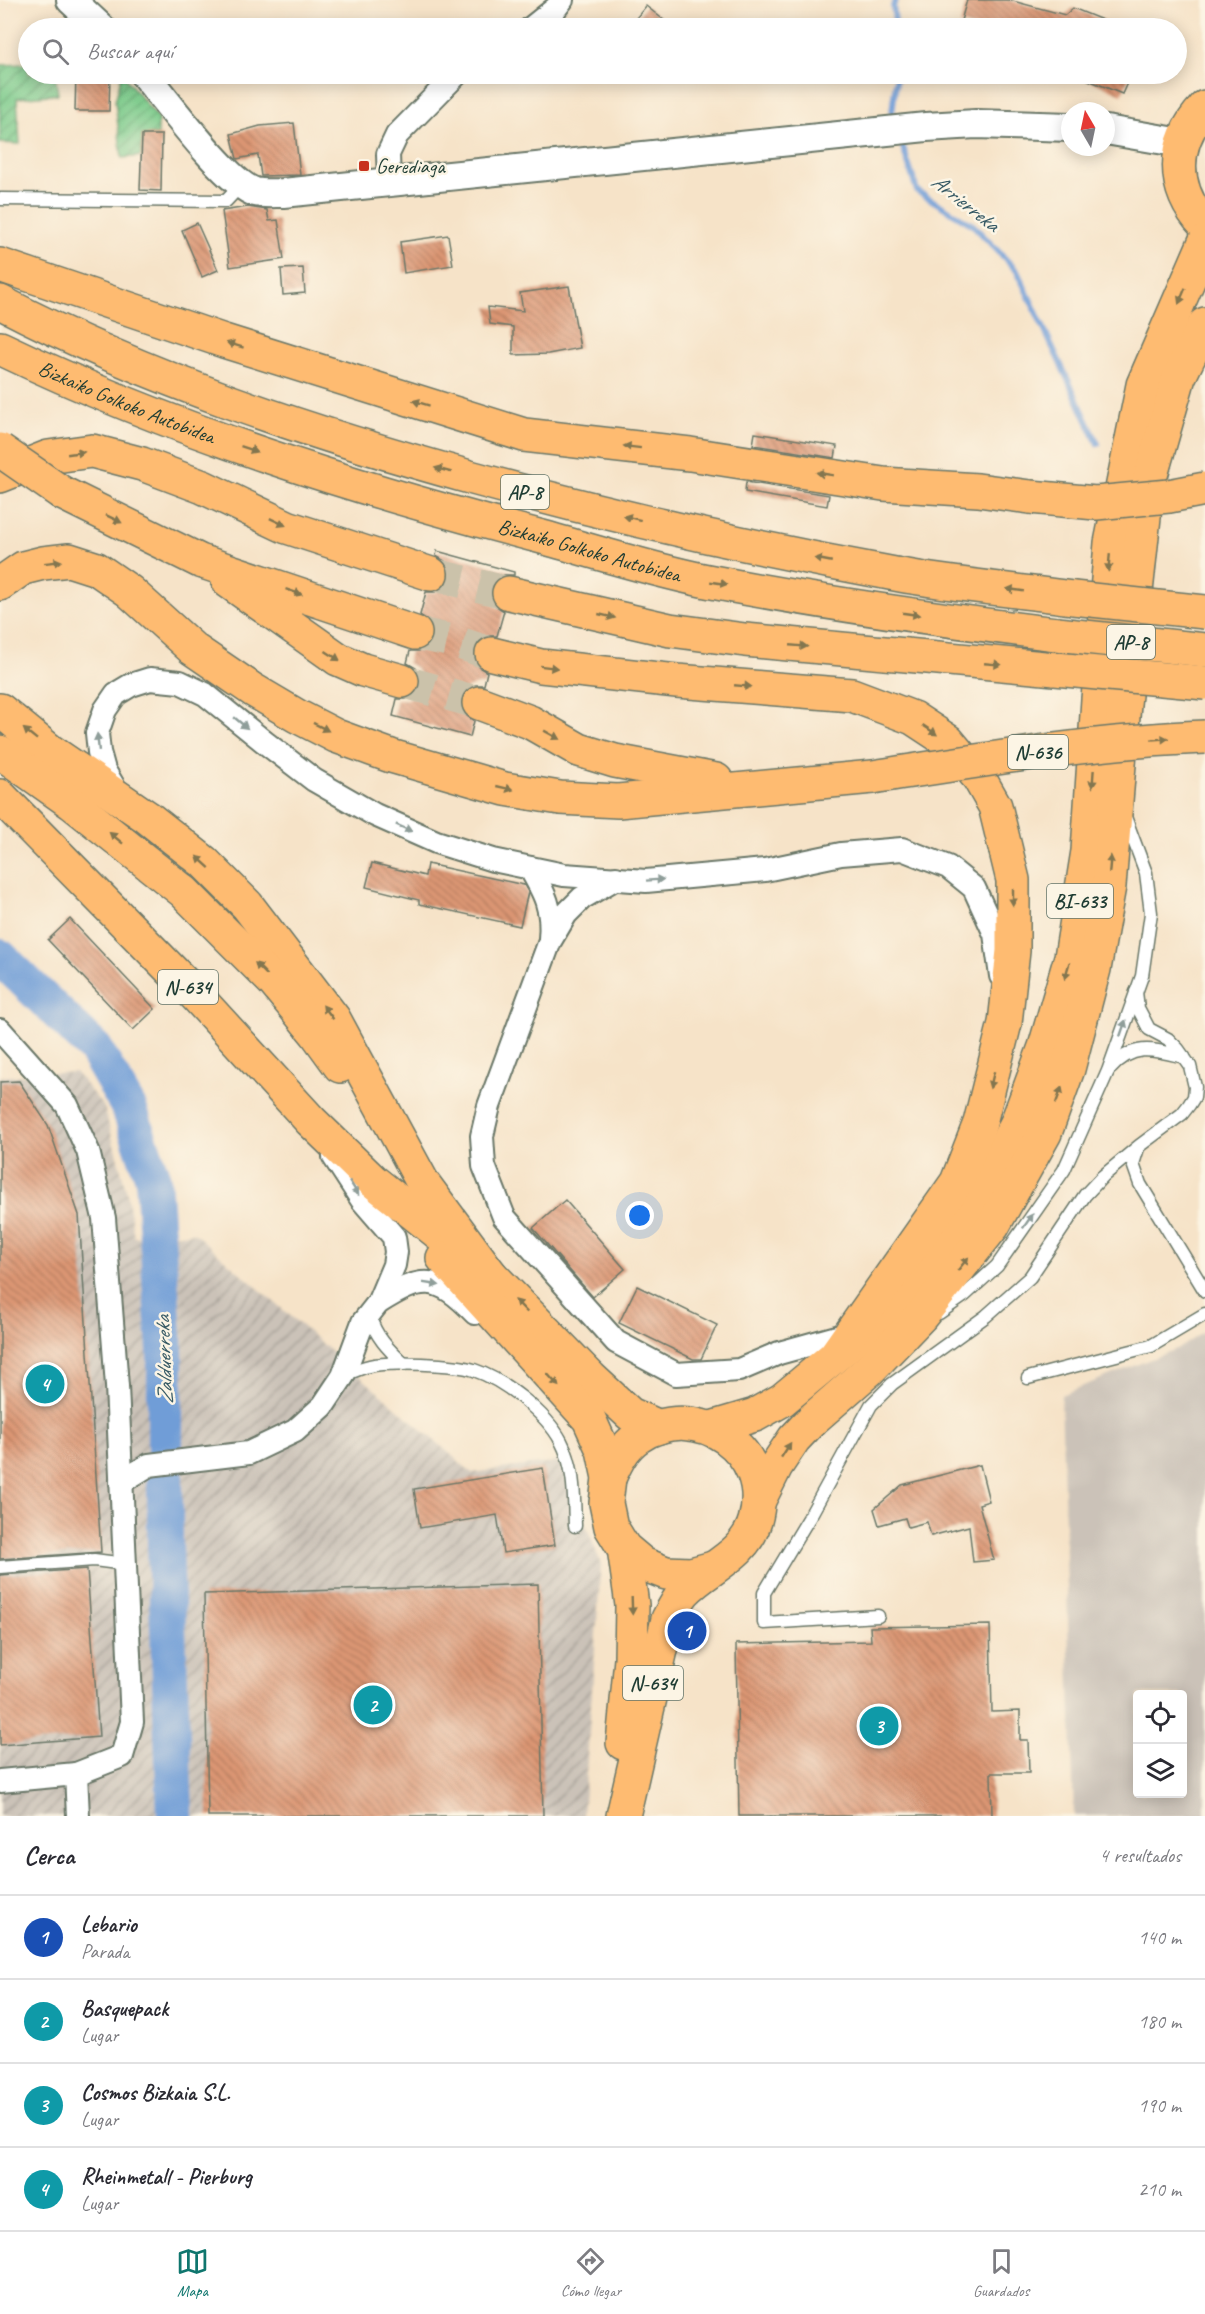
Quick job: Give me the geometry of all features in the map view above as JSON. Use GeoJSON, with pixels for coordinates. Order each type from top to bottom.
{"type":"FeatureCollection","features":[{"type":"Feature","properties":{"kind":"main road"},"geometry":{"type":"LineString","coordinates":[[1205,107],[1193,120],[1182,143],[1179,167],[1183,191],[1193,213],[1205,225]]}},
{"type":"Feature","properties":{"kind":"main road","name":"BI-633"},"geometry":{"type":"LineString","coordinates":[[711,1428],[755,1415],[782,1400],[844,1344],[890,1311],[970,1213],[1017,1123],[1045,1047],[1071,957],[1088,851],[1111,543],[1143,385],[1205,242]]}},
{"type":"Feature","properties":{"kind":"main road"},"geometry":{"type":"LineString","coordinates":[[0,265],[224,341],[524,435],[690,454],[883,484],[978,490],[1031,508],[1165,514],[1205,508]]}},
{"type":"Feature","properties":{"kind":"main road","name":"Bizkaiko Golkoko Autobidea"},"geometry":{"type":"LineString","coordinates":[[0,302],[54,330],[152,372],[251,410],[366,448],[532,494],[724,540],[897,575],[1073,598],[1205,612]]}},
{"type":"Feature","properties":{"kind":"main road","name":"BI-633"},"geometry":{"type":"LineString","coordinates":[[758,1502],[776,1466],[794,1439],[813,1419],[870,1370],[921,1317],[993,1226],[1045,1133],[1068,1069],[1094,969],[1109,886],[1124,705],[1147,489],[1179,377],[1205,324]]}},
{"type":"Feature","properties":{"kind":"main road","name":"Bizkaiko Golkoko Autobidea"},"geometry":{"type":"LineString","coordinates":[[0,348],[178,425],[326,475],[488,523],[705,581],[1057,634],[1205,650]]}},
{"type":"Feature","properties":{"kind":"main road"},"geometry":{"type":"LineString","coordinates":[[0,450],[62,493],[200,561],[415,633]]}},
{"type":"Feature","properties":{"kind":"main road"},"geometry":{"type":"LineString","coordinates":[[0,476],[48,457],[92,451],[142,464],[203,488],[287,527],[431,574]]}},
{"type":"Feature","properties":{"kind":"main road"},"geometry":{"type":"LineString","coordinates":[[1031,508],[1169,496],[1205,489]]}},
{"type":"Feature","properties":{"kind":"main road"},"geometry":{"type":"LineString","coordinates":[[0,584],[23,568],[43,563],[69,560],[97,569],[129,591],[193,649],[253,690],[297,716],[336,735],[391,756],[505,789],[560,798],[618,801],[789,784]]}},
{"type":"Feature","properties":{"kind":"main road"},"geometry":{"type":"LineString","coordinates":[[200,561],[338,659],[363,670],[402,681]]}},
{"type":"Feature","properties":{"kind":"main road"},"geometry":{"type":"LineString","coordinates":[[509,593],[670,630],[746,640],[1205,683]]}},
{"type":"Feature","properties":{"kind":"main road"},"geometry":{"type":"LineString","coordinates":[[492,654],[541,666],[677,681],[852,695],[913,718],[948,741],[979,778],[995,806],[1013,880],[1013,951],[1005,1023],[980,1123],[957,1182],[844,1344]]}},
{"type":"Feature","properties":{"kind":"main road"},"geometry":{"type":"LineString","coordinates":[[479,703],[530,722],[579,750],[615,761],[732,783],[789,784]]}},
{"type":"Feature","properties":{"kind":"main road"},"geometry":{"type":"LineString","coordinates":[[0,710],[49,750],[119,796],[204,862],[247,905],[334,1019],[423,1183]]}},
{"type":"Feature","properties":{"kind":"main road","name":"N-636"},"geometry":{"type":"LineString","coordinates":[[789,784],[873,777],[1068,747],[1205,737]]}},
{"type":"Feature","properties":{"kind":"main road"},"geometry":{"type":"LineString","coordinates":[[0,752],[72,803],[184,892],[274,982],[316,1033],[490,1275]]}},
{"type":"Feature","properties":{"kind":"main road","name":"N-634"},"geometry":{"type":"LineString","coordinates":[[0,796],[188,987],[311,1121],[374,1181],[589,1419],[603,1450],[609,1478],[606,1503],[611,1527],[624,1548],[643,1564],[666,1573],[691,1574],[715,1567]]}},
{"type":"Feature","properties":{"kind":"main road","name":"N-634"},"geometry":{"type":"LineString","coordinates":[[374,1181],[490,1275],[591,1378],[630,1414],[659,1427]]}},
{"type":"Feature","properties":{"kind":"main road","name":"N-634"},"geometry":{"type":"LineString","coordinates":[[609,1478],[620,1456],[637,1438],[659,1427],[685,1423],[711,1428],[730,1440],[746,1457],[756,1479],[758,1502],[755,1522],[746,1540],[732,1556],[686,1591],[668,1618],[636,1768],[622,1816]]}},
{"type":"Feature","properties":{"kind":"main road","name":"N-634"},"geometry":{"type":"LineString","coordinates":[[622,1816],[632,1605],[624,1548]]}},
{"type":"Feature","properties":{"kind":"street"},"geometry":{"type":"LineString","coordinates":[[71,0],[90,18]]}},
{"type":"Feature","properties":{"kind":"street"},"geometry":{"type":"LineString","coordinates":[[544,18],[562,0]]}},
{"type":"Feature","properties":{"kind":"street"},"geometry":{"type":"LineString","coordinates":[[152,84],[221,166],[241,185],[255,192],[283,193],[926,127],[976,124],[1061,128]]}},
{"type":"Feature","properties":{"kind":"street"},"geometry":{"type":"LineString","coordinates":[[389,182],[388,154],[397,135],[447,84]]}},
{"type":"Feature","properties":{"kind":"street"},"geometry":{"type":"LineString","coordinates":[[1115,132],[1182,143]]}},
{"type":"Feature","properties":{"kind":"street"},"geometry":{"type":"LineString","coordinates":[[119,796],[104,770],[99,752],[97,733],[105,710],[116,694],[131,685],[150,680],[180,682],[205,694],[314,780],[375,815],[436,842],[493,860],[564,874],[646,880],[765,870],[841,854],[902,849],[948,867],[974,888],[995,934],[1005,1023]]}},
{"type":"Feature","properties":{"kind":"street"},"geometry":{"type":"LineString","coordinates":[[530,868],[544,892],[550,910],[550,941]]}},
{"type":"Feature","properties":{"kind":"street"},"geometry":{"type":"LineString","coordinates":[[616,878],[582,898],[566,914],[550,941],[489,1106],[482,1136],[484,1166],[504,1217],[616,1342],[676,1374],[739,1370],[779,1353],[844,1344]]}},
{"type":"Feature","properties":{"kind":"street"},"geometry":{"type":"LineString","coordinates":[[0,1030],[67,1105],[88,1151],[104,1218],[117,1386],[132,1722],[122,1756],[76,1774],[0,1781]]}},
{"type":"Feature","properties":{"kind":"street"},"geometry":{"type":"LineString","coordinates":[[121,1482],[149,1465],[249,1453],[295,1431],[323,1406],[343,1376],[363,1323],[374,1309],[394,1264],[394,1237],[362,1200],[311,1121]]}},
{"type":"Feature","properties":{"kind":"street"},"geometry":{"type":"LineString","coordinates":[[374,1309],[405,1286],[424,1282],[442,1286],[465,1303],[499,1336],[531,1356]]}},
{"type":"Feature","properties":{"kind":"street"},"geometry":{"type":"LineString","coordinates":[[76,1774],[78,1816]]}},
{"type":"Feature","properties":{"kind":"lane"},"geometry":{"type":"LineString","coordinates":[[0,199],[226,201],[241,185]]}},
{"type":"Feature","properties":{"kind":"lane"},"geometry":{"type":"LineString","coordinates":[[894,1345],[965,1295],[997,1266],[1064,1170],[1108,1071],[1142,976],[1151,913],[1146,873],[1130,832],[1117,787]]}},
{"type":"Feature","properties":{"kind":"lane"},"geometry":{"type":"LineString","coordinates":[[878,1616],[764,1623],[764,1593],[809,1518],[871,1405],[892,1384],[986,1316],[1030,1277],[1085,1195],[1103,1176],[1182,1114],[1194,1097],[1194,1076],[1184,1057],[1168,1039],[1149,1029],[1138,1008],[1136,992]]}},
{"type":"Feature","properties":{"kind":"lane"},"geometry":{"type":"LineString","coordinates":[[1108,1071],[1120,1058],[1137,1051],[1149,1049],[1184,1057]]}},
{"type":"Feature","properties":{"kind":"lane"},"geometry":{"type":"LineString","coordinates":[[1139,1146],[1134,1156],[1135,1173],[1205,1291]]}},
{"type":"Feature","properties":{"kind":"lane"},"geometry":{"type":"LineString","coordinates":[[374,1309],[374,1332],[385,1347],[404,1365]]}},
{"type":"Feature","properties":{"kind":"lane"},"geometry":{"type":"LineString","coordinates":[[1028,1378],[1151,1346],[1205,1314]]}},
{"type":"Feature","properties":{"kind":"lane"},"geometry":{"type":"LineString","coordinates":[[343,1376],[368,1366],[382,1364],[472,1369],[499,1381],[549,1424],[561,1441],[571,1464],[575,1526]]}},
{"type":"Feature","properties":{"kind":"lane"},"geometry":{"type":"LineString","coordinates":[[0,1567],[94,1560],[125,1564]]}},
{"type":"Feature","properties":{"kind":"shaded area"},"geometry":{"type":"Polygon","coordinates":[[[75,1072],[104,1107],[127,1193],[134,1237],[194,1233],[472,1473],[561,1461],[601,1564],[583,1816],[0,1816],[0,1077],[75,1072]]]}},
{"type":"Feature","properties":{"kind":"shaded area"},"geometry":{"type":"Polygon","coordinates":[[[1205,1331],[1205,1816],[1074,1816],[1061,1395],[1181,1347],[1205,1331]]]}},
{"type":"Feature","properties":{"kind":"green space"},"geometry":{"type":"Polygon","coordinates":[[[18,64],[18,84],[56,84],[58,94],[17,98],[20,144],[0,143],[0,65],[18,64]]]}},
{"type":"Feature","properties":{"kind":"green space"},"geometry":{"type":"Polygon","coordinates":[[[119,84],[130,84],[158,118],[158,135],[142,135],[141,156],[122,158],[115,101],[119,84]]]}},
{"type":"Feature","properties":{"kind":"building"},"geometry":{"type":"Polygon","coordinates":[[[967,0],[1009,0],[1065,15],[1073,8],[1098,18],[962,18],[967,0]]]}},
{"type":"Feature","properties":{"kind":"building"},"geometry":{"type":"Polygon","coordinates":[[[646,6],[661,18],[636,18],[646,6]]]}},
{"type":"Feature","properties":{"kind":"building"},"geometry":{"type":"Polygon","coordinates":[[[76,84],[110,84],[109,111],[75,111],[76,84]]]}},
{"type":"Feature","properties":{"kind":"building"},"geometry":{"type":"Polygon","coordinates":[[[1098,84],[1126,84],[1122,94],[1098,84]]]}},
{"type":"Feature","properties":{"kind":"building"},"geometry":{"type":"Polygon","coordinates":[[[294,123],[300,175],[261,176],[258,155],[237,159],[231,134],[260,126],[294,123]]]}},
{"type":"Feature","properties":{"kind":"building"},"geometry":{"type":"Polygon","coordinates":[[[142,135],[162,135],[161,191],[140,190],[142,135]]]}},
{"type":"Feature","properties":{"kind":"building"},"geometry":{"type":"Polygon","coordinates":[[[248,207],[267,210],[269,221],[278,220],[284,259],[230,267],[222,211],[248,207]]]}},
{"type":"Feature","properties":{"kind":"building"},"geometry":{"type":"Polygon","coordinates":[[[197,223],[218,270],[202,277],[182,230],[197,223]]]}},
{"type":"Feature","properties":{"kind":"building"},"geometry":{"type":"Polygon","coordinates":[[[448,235],[453,265],[404,273],[400,242],[448,235]]]}},
{"type":"Feature","properties":{"kind":"building"},"geometry":{"type":"Polygon","coordinates":[[[303,268],[305,293],[283,295],[281,269],[303,268]]]}},
{"type":"Feature","properties":{"kind":"building"},"geometry":{"type":"Polygon","coordinates":[[[569,286],[580,348],[548,354],[513,355],[513,327],[490,324],[488,307],[523,311],[520,293],[569,286]]]}},
{"type":"Feature","properties":{"kind":"building"},"geometry":{"type":"Polygon","coordinates":[[[755,433],[837,446],[835,458],[753,445],[755,433]]]}},
{"type":"Feature","properties":{"kind":"building"},"geometry":{"type":"Polygon","coordinates":[[[746,482],[829,495],[827,506],[745,492],[746,482]]]}},
{"type":"Feature","properties":{"kind":"building"},"geometry":{"type":"Polygon","coordinates":[[[437,551],[514,572],[514,575],[504,575],[496,580],[491,588],[491,599],[504,611],[497,636],[486,636],[478,642],[474,649],[474,660],[480,668],[487,672],[484,685],[468,688],[461,697],[460,706],[464,714],[474,721],[470,737],[393,716],[397,699],[406,699],[415,695],[420,686],[420,676],[416,668],[407,663],[410,651],[419,651],[427,647],[433,638],[433,629],[429,621],[420,615],[426,592],[435,592],[443,588],[449,579],[449,570],[445,561],[436,556],[437,551]]]}},
{"type":"Feature","properties":{"kind":"building"},"geometry":{"type":"Polygon","coordinates":[[[372,863],[425,876],[427,864],[524,885],[528,892],[520,926],[419,904],[419,900],[366,887],[372,863]]]}},
{"type":"Feature","properties":{"kind":"building"},"geometry":{"type":"Polygon","coordinates":[[[70,919],[155,1009],[133,1030],[48,940],[70,919]]]}},
{"type":"Feature","properties":{"kind":"building"},"geometry":{"type":"Polygon","coordinates":[[[19,1081],[48,1125],[79,1215],[101,1552],[0,1559],[0,1082],[19,1081]]]}},
{"type":"Feature","properties":{"kind":"building"},"geometry":{"type":"Polygon","coordinates":[[[565,1200],[625,1269],[593,1297],[533,1228],[565,1200]]]}},
{"type":"Feature","properties":{"kind":"building"},"geometry":{"type":"Polygon","coordinates":[[[637,1286],[717,1325],[701,1359],[693,1359],[619,1323],[637,1286]]]}},
{"type":"Feature","properties":{"kind":"building"},"geometry":{"type":"Polygon","coordinates":[[[980,1465],[989,1501],[979,1504],[994,1560],[973,1562],[969,1526],[931,1536],[927,1522],[908,1527],[905,1518],[879,1525],[874,1509],[902,1485],[980,1465]]]}},
{"type":"Feature","properties":{"kind":"building"},"geometry":{"type":"Polygon","coordinates":[[[543,1468],[555,1545],[503,1553],[497,1515],[420,1528],[414,1489],[543,1468]]]}},
{"type":"Feature","properties":{"kind":"building"},"geometry":{"type":"Polygon","coordinates":[[[87,1569],[99,1737],[0,1745],[0,1575],[87,1569]]]}},
{"type":"Feature","properties":{"kind":"building"},"geometry":{"type":"Polygon","coordinates":[[[538,1584],[543,1816],[208,1816],[204,1594],[538,1584]]]}},
{"type":"Feature","properties":{"kind":"building"},"geometry":{"type":"Polygon","coordinates":[[[990,1625],[992,1712],[1020,1711],[1020,1740],[1028,1740],[1029,1773],[991,1773],[992,1816],[739,1816],[736,1644],[871,1641],[870,1627],[990,1625]]]}},
{"type":"Feature","properties":{"kind":"waterway","name":"Arrierreka"},"geometry":{"type":"LineString","coordinates":[[895,18],[893,6],[896,0]]}},
{"type":"Feature","properties":{"kind":"waterway","name":"Arrierreka"},"geometry":{"type":"LineString","coordinates":[[895,123],[892,112],[896,84]]}},
{"type":"Feature","properties":{"kind":"waterway","name":"Arrierreka"},"geometry":{"type":"LineString","coordinates":[[900,138],[917,191],[973,225],[1017,271],[1098,444]]}},
{"type":"Feature","properties":{"kind":"waterway","name":"Zalduerreka"},"geometry":{"type":"LineString","coordinates":[[0,957],[95,1049],[129,1108],[153,1179],[165,1349],[165,1546],[175,1816]]}},
{"type":"Feature","properties":{"kind":"tunnel"},"geometry":{"type":"LineString","coordinates":[[431,574],[509,593]]}},
{"type":"Feature","properties":{"kind":"tunnel"},"geometry":{"type":"LineString","coordinates":[[415,633],[453,641],[492,654]]}},
{"type":"Feature","properties":{"kind":"tunnel"},"geometry":{"type":"LineString","coordinates":[[402,681],[479,703]]}},
{"type":"Feature","properties":{"kind":"place","name":"Gerediaga"},"geometry":{"type":"Point","coordinates":[364,166]}},
{"type":"Feature","properties":{"kind":"place","name":"Rheinmetall - Pierburg"},"geometry":{"type":"Point","coordinates":[45,1384]}},
{"type":"Feature","properties":{"kind":"place","name":"Lebario"},"geometry":{"type":"Point","coordinates":[687,1631]}},
{"type":"Feature","properties":{"kind":"place","name":"Basquepack"},"geometry":{"type":"Point","coordinates":[373,1705]}},
{"type":"Feature","properties":{"kind":"place","name":"Cosmos Bizkaia S.L."},"geometry":{"type":"Point","coordinates":[879,1726]}}]}
